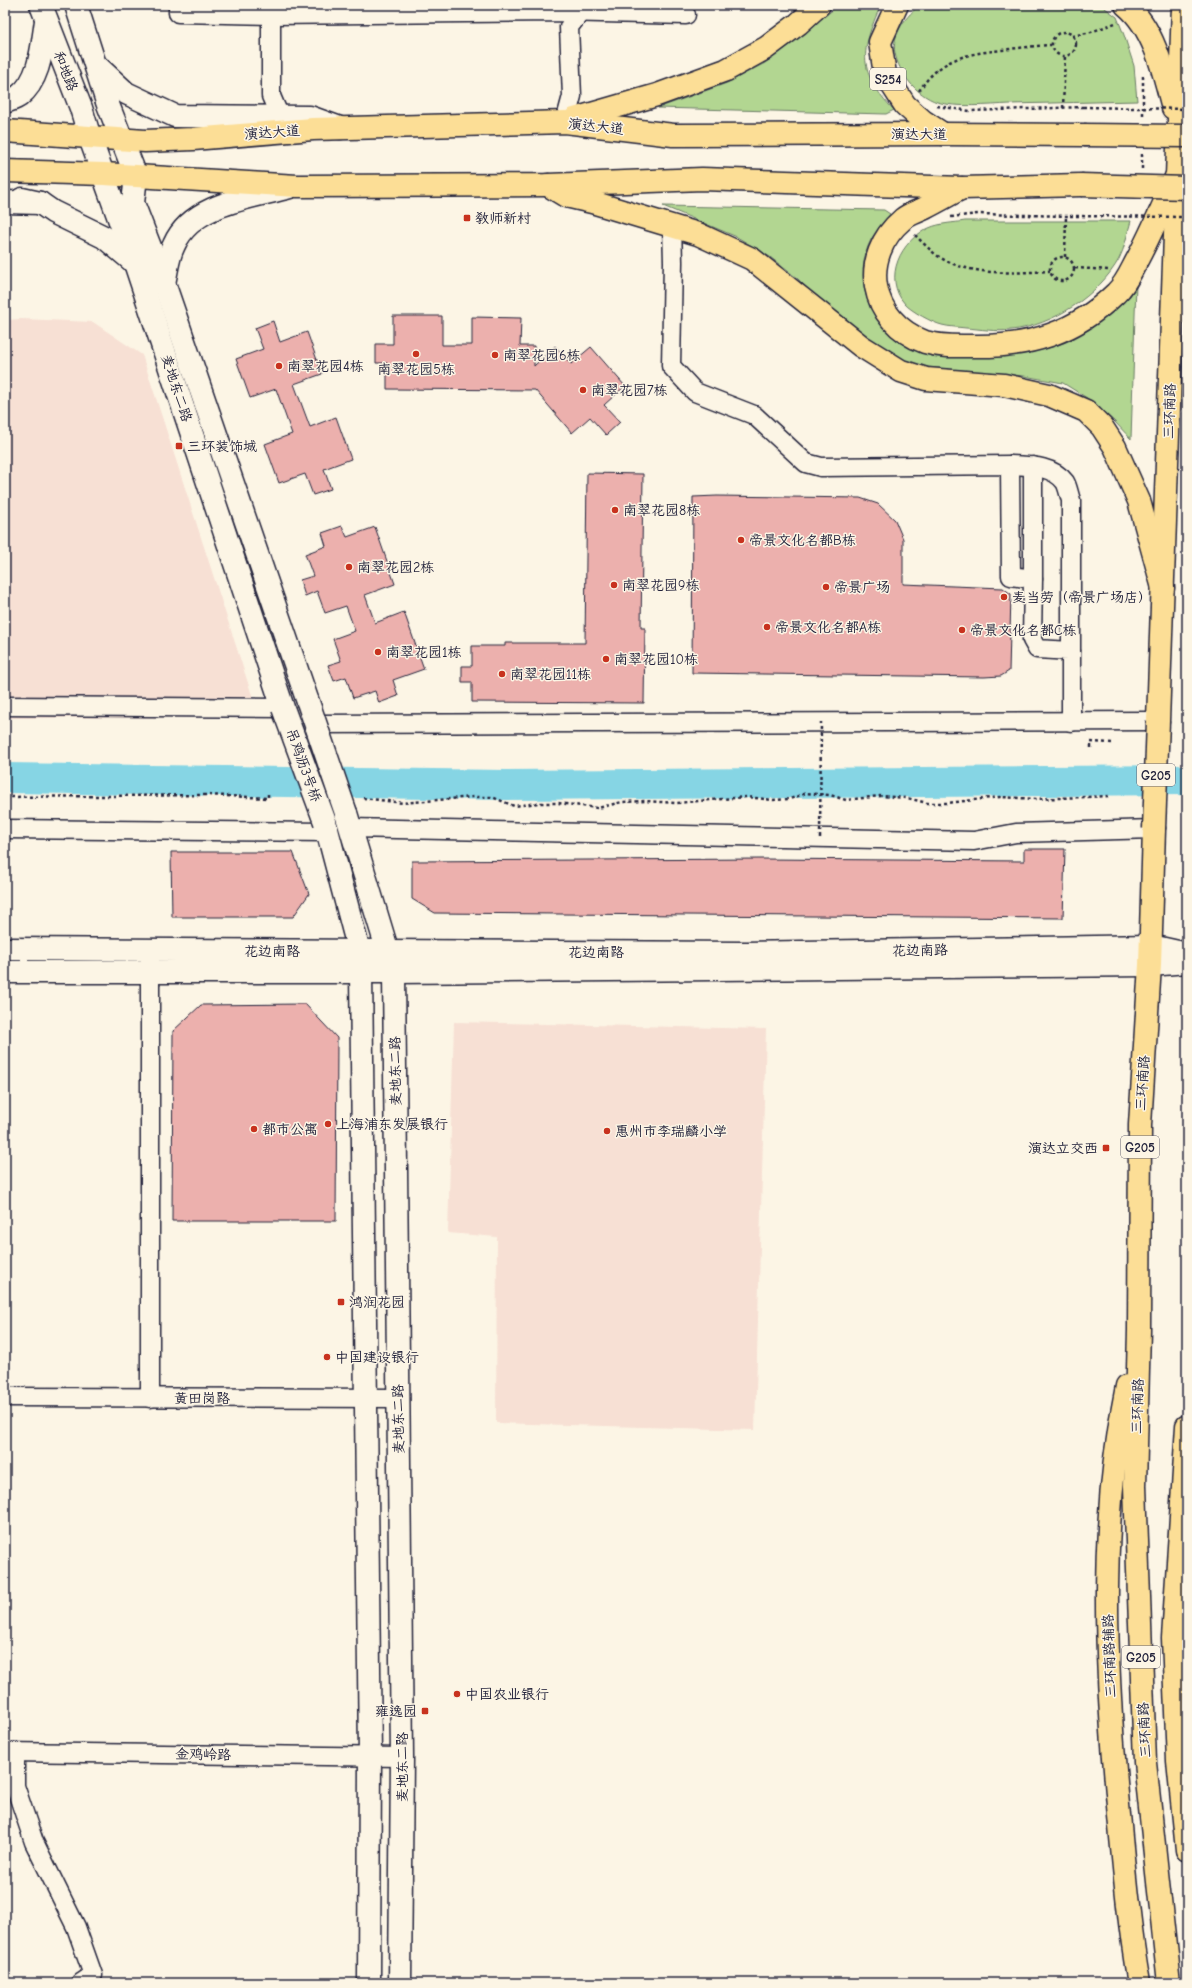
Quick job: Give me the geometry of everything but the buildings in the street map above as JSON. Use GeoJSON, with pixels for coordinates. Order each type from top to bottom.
{"type":"FeatureCollection","features":[{"type":"Feature","properties":{"kind":"main road"},"geometry":{"type":"LineString","coordinates":[[565,122],[657,95],[726,70],[766,48],[798,24],[819,5]]}},
{"type":"Feature","properties":{"kind":"main road","name":"S254"},"geometry":{"type":"LineString","coordinates":[[897,5],[880,42],[885,74],[905,105],[923,121],[943,134]]}},
{"type":"Feature","properties":{"kind":"main road","name":"三环南路"},"geometry":{"type":"LineString","coordinates":[[1158,721],[1182,181],[1183,5]]}},
{"type":"Feature","properties":{"kind":"main road"},"geometry":{"type":"LineString","coordinates":[[1125,12],[1135,12],[1149,37],[1160,61],[1183,132]]}},
{"type":"Feature","properties":{"kind":"main road","name":"演达大道"},"geometry":{"type":"LineString","coordinates":[[5,131],[145,141],[340,128],[565,122],[673,135],[1084,135],[1183,132]]}},
{"type":"Feature","properties":{"kind":"main road"},"geometry":{"type":"LineString","coordinates":[[5,171],[104,174],[297,186],[548,185],[702,179],[962,188],[1182,181]]}},
{"type":"Feature","properties":{"kind":"main road"},"geometry":{"type":"LineString","coordinates":[[962,188],[908,215],[887,235],[877,255],[874,272],[876,290],[891,320],[907,332],[925,342],[945,346],[989,347],[1021,343],[1068,329],[1117,292],[1128,277],[1182,181]]}},
{"type":"Feature","properties":{"kind":"main road"},"geometry":{"type":"LineString","coordinates":[[548,185],[566,196],[672,225],[698,234],[752,259],[861,346],[901,371],[926,379],[1004,385],[1049,395],[1086,411],[1102,427],[1115,447],[1139,502],[1163,588]]}},
{"type":"Feature","properties":{"kind":"main road","name":"G205"},"geometry":{"type":"LineString","coordinates":[[1154,829],[1158,721]]}},
{"type":"Feature","properties":{"kind":"main road","name":"三环南路"},"geometry":{"type":"LineString","coordinates":[[1154,829],[1150,955],[1140,1125],[1139,1330],[1135,1486],[1145,1762],[1169,1983]]}},
{"type":"Feature","properties":{"kind":"main road","name":"三环南路辅路"},"geometry":{"type":"LineString","coordinates":[[1139,1330],[1118,1432],[1108,1520],[1107,1635],[1112,1729],[1123,1863],[1139,1983]]}},
{"type":"Feature","properties":{"kind":"main road","name":"G205"},"geometry":{"type":"LineString","coordinates":[[1187,1426],[1173,1638],[1178,1761],[1187,1850]]}},
{"type":"Feature","properties":{"kind":"street"},"geometry":{"type":"LineString","coordinates":[[76,5],[98,67],[107,102],[136,176]]}},
{"type":"Feature","properties":{"kind":"street"},"geometry":{"type":"LineString","coordinates":[[178,5],[178,13],[271,15],[363,9],[580,9],[686,15]]}},
{"type":"Feature","properties":{"kind":"street"},"geometry":{"type":"LineString","coordinates":[[565,122],[572,96],[569,28],[580,9]]}},
{"type":"Feature","properties":{"kind":"street"},"geometry":{"type":"LineString","coordinates":[[5,102],[19,96],[29,86],[38,66],[44,13]]}},
{"type":"Feature","properties":{"kind":"street","name":"和地路"},"geometry":{"type":"LineString","coordinates":[[44,13],[81,108],[90,138]]}},
{"type":"Feature","properties":{"kind":"street"},"geometry":{"type":"LineString","coordinates":[[271,15],[271,96],[280,117]]}},
{"type":"Feature","properties":{"kind":"street"},"geometry":{"type":"LineString","coordinates":[[98,67],[126,93],[175,116],[310,117],[340,128]]}},
{"type":"Feature","properties":{"kind":"street","name":"麦地东二路"},"geometry":{"type":"LineString","coordinates":[[90,138],[135,263],[283,708]]}},
{"type":"Feature","properties":{"kind":"street","name":"麦地东二路"},"geometry":{"type":"LineString","coordinates":[[136,176],[133,203],[164,283],[308,702]]}},
{"type":"Feature","properties":{"kind":"street"},"geometry":{"type":"LineString","coordinates":[[164,283],[173,246],[182,230],[197,216],[219,206],[297,186]]}},
{"type":"Feature","properties":{"kind":"street"},"geometry":{"type":"LineString","coordinates":[[5,195],[40,203],[53,212],[104,237],[135,263]]}},
{"type":"Feature","properties":{"kind":"street"},"geometry":{"type":"LineString","coordinates":[[5,202],[40,203]]}},
{"type":"Feature","properties":{"kind":"street"},"geometry":{"type":"LineString","coordinates":[[672,225],[672,366],[694,392],[754,416],[806,463],[821,468],[1010,465],[1033,466],[1041,467],[1053,472],[1065,483],[1071,500],[1071,722]]}},
{"type":"Feature","properties":{"kind":"street"},"geometry":{"type":"LineString","coordinates":[[1010,465],[1011,576],[1033,579]]}},
{"type":"Feature","properties":{"kind":"street"},"geometry":{"type":"LineString","coordinates":[[1033,466],[1032,640],[1037,649],[1071,651]]}},
{"type":"Feature","properties":{"kind":"street","name":"吊鸡沥3号桥"},"geometry":{"type":"LineString","coordinates":[[308,702],[348,820]]}},
{"type":"Feature","properties":{"kind":"street"},"geometry":{"type":"LineString","coordinates":[[5,706],[283,708]]}},
{"type":"Feature","properties":{"kind":"street","name":"吊鸡沥3号桥"},"geometry":{"type":"LineString","coordinates":[[283,708],[327,827]]}},
{"type":"Feature","properties":{"kind":"street"},"geometry":{"type":"LineString","coordinates":[[315,724],[1158,721]]}},
{"type":"Feature","properties":{"kind":"street"},"geometry":{"type":"LineString","coordinates":[[348,820],[820,838],[974,841],[1016,833],[1154,829]]}},
{"type":"Feature","properties":{"kind":"street","name":"麦地东二路"},"geometry":{"type":"LineString","coordinates":[[348,820],[394,972],[402,1756],[400,1983]]}},
{"type":"Feature","properties":{"kind":"street"},"geometry":{"type":"LineString","coordinates":[[5,828],[327,827],[360,962],[370,1756],[369,1983]]}},
{"type":"Feature","properties":{"kind":"street","name":"花边南路"},"geometry":{"type":"LineString","coordinates":[[5,949],[150,950],[360,962],[394,972],[1187,954]]}},
{"type":"Feature","properties":{"kind":"street"},"geometry":{"type":"LineString","coordinates":[[150,950],[150,1398]]}},
{"type":"Feature","properties":{"kind":"street","name":"花边南路"},"geometry":{"type":"LineString","coordinates":[[5,972],[150,971],[360,962],[387,951],[1150,955],[1187,962]]}},
{"type":"Feature","properties":{"kind":"street","name":"黄田岗路"},"geometry":{"type":"LineString","coordinates":[[5,1397],[398,1398]]}},
{"type":"Feature","properties":{"kind":"street"},"geometry":{"type":"LineString","coordinates":[[10,1752],[15,1786],[34,1842],[76,1926],[93,1976],[81,1983]]}},
{"type":"Feature","properties":{"kind":"street","name":"金鸡岭路"},"geometry":{"type":"LineString","coordinates":[[10,1752],[402,1756]]}},
{"type":"Feature","properties":{"kind":"path"},"geometry":{"type":"LineString","coordinates":[[1072,36],[1090,32],[1125,12]]}},
{"type":"Feature","properties":{"kind":"path"},"geometry":{"type":"LineString","coordinates":[[1064,32],[1075,39],[1075,47],[1072,53],[1065,56],[1057,55],[1051,45],[1056,34],[1064,32]]}},
{"type":"Feature","properties":{"kind":"path"},"geometry":{"type":"LineString","coordinates":[[915,96],[925,81],[938,69],[954,58],[973,53],[1028,46],[1051,45]]}},
{"type":"Feature","properties":{"kind":"path"},"geometry":{"type":"LineString","coordinates":[[1063,108],[1065,56]]}},
{"type":"Feature","properties":{"kind":"path"},"geometry":{"type":"LineString","coordinates":[[1141,69],[1143,76],[1143,119]]}},
{"type":"Feature","properties":{"kind":"path"},"geometry":{"type":"LineString","coordinates":[[930,105],[970,111],[1083,107],[1187,109]]}},
{"type":"Feature","properties":{"kind":"path"},"geometry":{"type":"LineString","coordinates":[[1142,150],[1142,173]]}},
{"type":"Feature","properties":{"kind":"path"},"geometry":{"type":"LineString","coordinates":[[1139,224],[1141,210]]}},
{"type":"Feature","properties":{"kind":"path"},"geometry":{"type":"LineString","coordinates":[[946,218],[978,214],[1187,217]]}},
{"type":"Feature","properties":{"kind":"path"},"geometry":{"type":"LineString","coordinates":[[1065,257],[1066,216]]}},
{"type":"Feature","properties":{"kind":"path"},"geometry":{"type":"LineString","coordinates":[[911,232],[936,255],[974,270],[1025,272],[1050,271]]}},
{"type":"Feature","properties":{"kind":"path"},"geometry":{"type":"LineString","coordinates":[[1065,257],[1072,261],[1075,268],[1074,273],[1069,280],[1061,282],[1054,278],[1050,271],[1054,260],[1065,257]]}},
{"type":"Feature","properties":{"kind":"path"},"geometry":{"type":"LineString","coordinates":[[1075,268],[1118,271]]}},
{"type":"Feature","properties":{"kind":"path"},"geometry":{"type":"LineString","coordinates":[[820,838],[821,722]]}},
{"type":"Feature","properties":{"kind":"path"},"geometry":{"type":"LineString","coordinates":[[1091,748],[1091,742],[1113,743]]}},
{"type":"Feature","properties":{"kind":"path"},"geometry":{"type":"LineString","coordinates":[[5,797],[207,795],[268,798],[268,792]]}},
{"type":"Feature","properties":{"kind":"path"},"geometry":{"type":"LineString","coordinates":[[363,798],[403,803],[474,797],[492,797],[514,806],[538,803],[558,803],[598,808],[622,802],[645,801],[676,803],[747,797],[773,800],[790,799],[806,793],[830,795],[846,800],[880,796],[907,798],[927,803],[946,803],[1000,797],[1036,799],[1109,796]]}},
{"type":"Feature","properties":{"kind":"shaded area","name":"三环装饰城"},"geometry":{"type":"Polygon","coordinates":[[[22,319],[93,322],[142,355],[259,717],[5,718],[5,320],[22,319]]]}},
{"type":"Feature","properties":{"kind":"shaded area","name":"惠州市李瑞麟小学"},"geometry":{"type":"Polygon","coordinates":[[[454,1022],[766,1029],[755,1430],[496,1423],[497,1237],[448,1233],[454,1022]]]}},
{"type":"Feature","properties":{"kind":"green space"},"geometry":{"type":"Polygon","coordinates":[[[839,5],[881,5],[869,35],[866,48],[866,60],[868,72],[873,84],[894,110],[886,114],[658,108],[727,83],[765,63],[839,5]]]}},
{"type":"Feature","properties":{"kind":"green space"},"geometry":{"type":"Polygon","coordinates":[[[921,5],[1101,5],[1117,17],[1124,35],[1134,66],[1137,101],[963,106],[945,104],[930,99],[910,83],[900,69],[894,46],[895,39],[901,26],[910,14],[921,5]]]}},
{"type":"Feature","properties":{"kind":"green space"},"geometry":{"type":"Polygon","coordinates":[[[663,206],[884,210],[890,214],[880,225],[868,245],[865,258],[863,272],[867,299],[872,311],[889,333],[908,348],[916,350],[948,354],[995,356],[1011,355],[1058,345],[1092,328],[1120,303],[1136,284],[1131,439],[1114,421],[1087,398],[1063,383],[1024,376],[916,366],[896,358],[833,315],[798,279],[770,257],[737,237],[663,206]]]}},
{"type":"Feature","properties":{"kind":"green space"},"geometry":{"type":"Polygon","coordinates":[[[965,221],[1131,221],[1119,259],[1099,285],[1087,296],[1058,315],[1042,322],[1027,327],[1000,331],[951,327],[938,324],[912,310],[905,304],[898,294],[895,283],[895,272],[903,250],[910,241],[933,226],[965,221]]]}},
{"type":"Feature","properties":{"kind":"waterway"},"geometry":{"type":"LineString","coordinates":[[5,778],[506,785],[1187,780]]}},
{"type":"Feature","properties":{"kind":"place","name":"教师新村"},"geometry":{"type":"Point","coordinates":[467,218]}},
{"type":"Feature","properties":{"kind":"place","name":"南翠花园5栋"},"geometry":{"type":"Point","coordinates":[416,354]}},
{"type":"Feature","properties":{"kind":"place","name":"南翠花园6栋"},"geometry":{"type":"Point","coordinates":[495,355]}},
{"type":"Feature","properties":{"kind":"place","name":"南翠花园4栋"},"geometry":{"type":"Point","coordinates":[279,366]}},
{"type":"Feature","properties":{"kind":"place","name":"南翠花园7栋"},"geometry":{"type":"Point","coordinates":[583,390]}},
{"type":"Feature","properties":{"kind":"place","name":"三环装饰城"},"geometry":{"type":"Point","coordinates":[179,446]}},
{"type":"Feature","properties":{"kind":"place","name":"南翠花园8栋"},"geometry":{"type":"Point","coordinates":[615,510]}},
{"type":"Feature","properties":{"kind":"place","name":"帝景文化名都B栋"},"geometry":{"type":"Point","coordinates":[741,540]}},
{"type":"Feature","properties":{"kind":"place","name":"南翠花园2栋"},"geometry":{"type":"Point","coordinates":[349,567]}},
{"type":"Feature","properties":{"kind":"place","name":"南翠花园9栋"},"geometry":{"type":"Point","coordinates":[614,585]}},
{"type":"Feature","properties":{"kind":"place","name":"帝景广场"},"geometry":{"type":"Point","coordinates":[826,587]}},
{"type":"Feature","properties":{"kind":"place","name":"麦当劳（帝景广场店）"},"geometry":{"type":"Point","coordinates":[1004,597]}},
{"type":"Feature","properties":{"kind":"place","name":"帝景文化名都A栋"},"geometry":{"type":"Point","coordinates":[767,627]}},
{"type":"Feature","properties":{"kind":"place","name":"帝景文化名都C栋"},"geometry":{"type":"Point","coordinates":[962,630]}},
{"type":"Feature","properties":{"kind":"place","name":"南翠花园1栋"},"geometry":{"type":"Point","coordinates":[378,652]}},
{"type":"Feature","properties":{"kind":"place","name":"南翠花园10栋"},"geometry":{"type":"Point","coordinates":[606,659]}},
{"type":"Feature","properties":{"kind":"place","name":"南翠花园11栋"},"geometry":{"type":"Point","coordinates":[502,674]}},
{"type":"Feature","properties":{"kind":"place","name":"上海浦东发展银行"},"geometry":{"type":"Point","coordinates":[328,1124]}},
{"type":"Feature","properties":{"kind":"place","name":"都市公寓"},"geometry":{"type":"Point","coordinates":[254,1129]}},
{"type":"Feature","properties":{"kind":"place","name":"惠州市李瑞麟小学"},"geometry":{"type":"Point","coordinates":[607,1131]}},
{"type":"Feature","properties":{"kind":"place","name":"演达立交西"},"geometry":{"type":"Point","coordinates":[1106,1148]}},
{"type":"Feature","properties":{"kind":"place","name":"鸿润花园"},"geometry":{"type":"Point","coordinates":[341,1302]}},
{"type":"Feature","properties":{"kind":"place","name":"中国建设银行"},"geometry":{"type":"Point","coordinates":[327,1357]}},
{"type":"Feature","properties":{"kind":"place","name":"中国农业银行"},"geometry":{"type":"Point","coordinates":[457,1694]}},
{"type":"Feature","properties":{"kind":"place","name":"雍逸园"},"geometry":{"type":"Point","coordinates":[425,1711]}}]}
